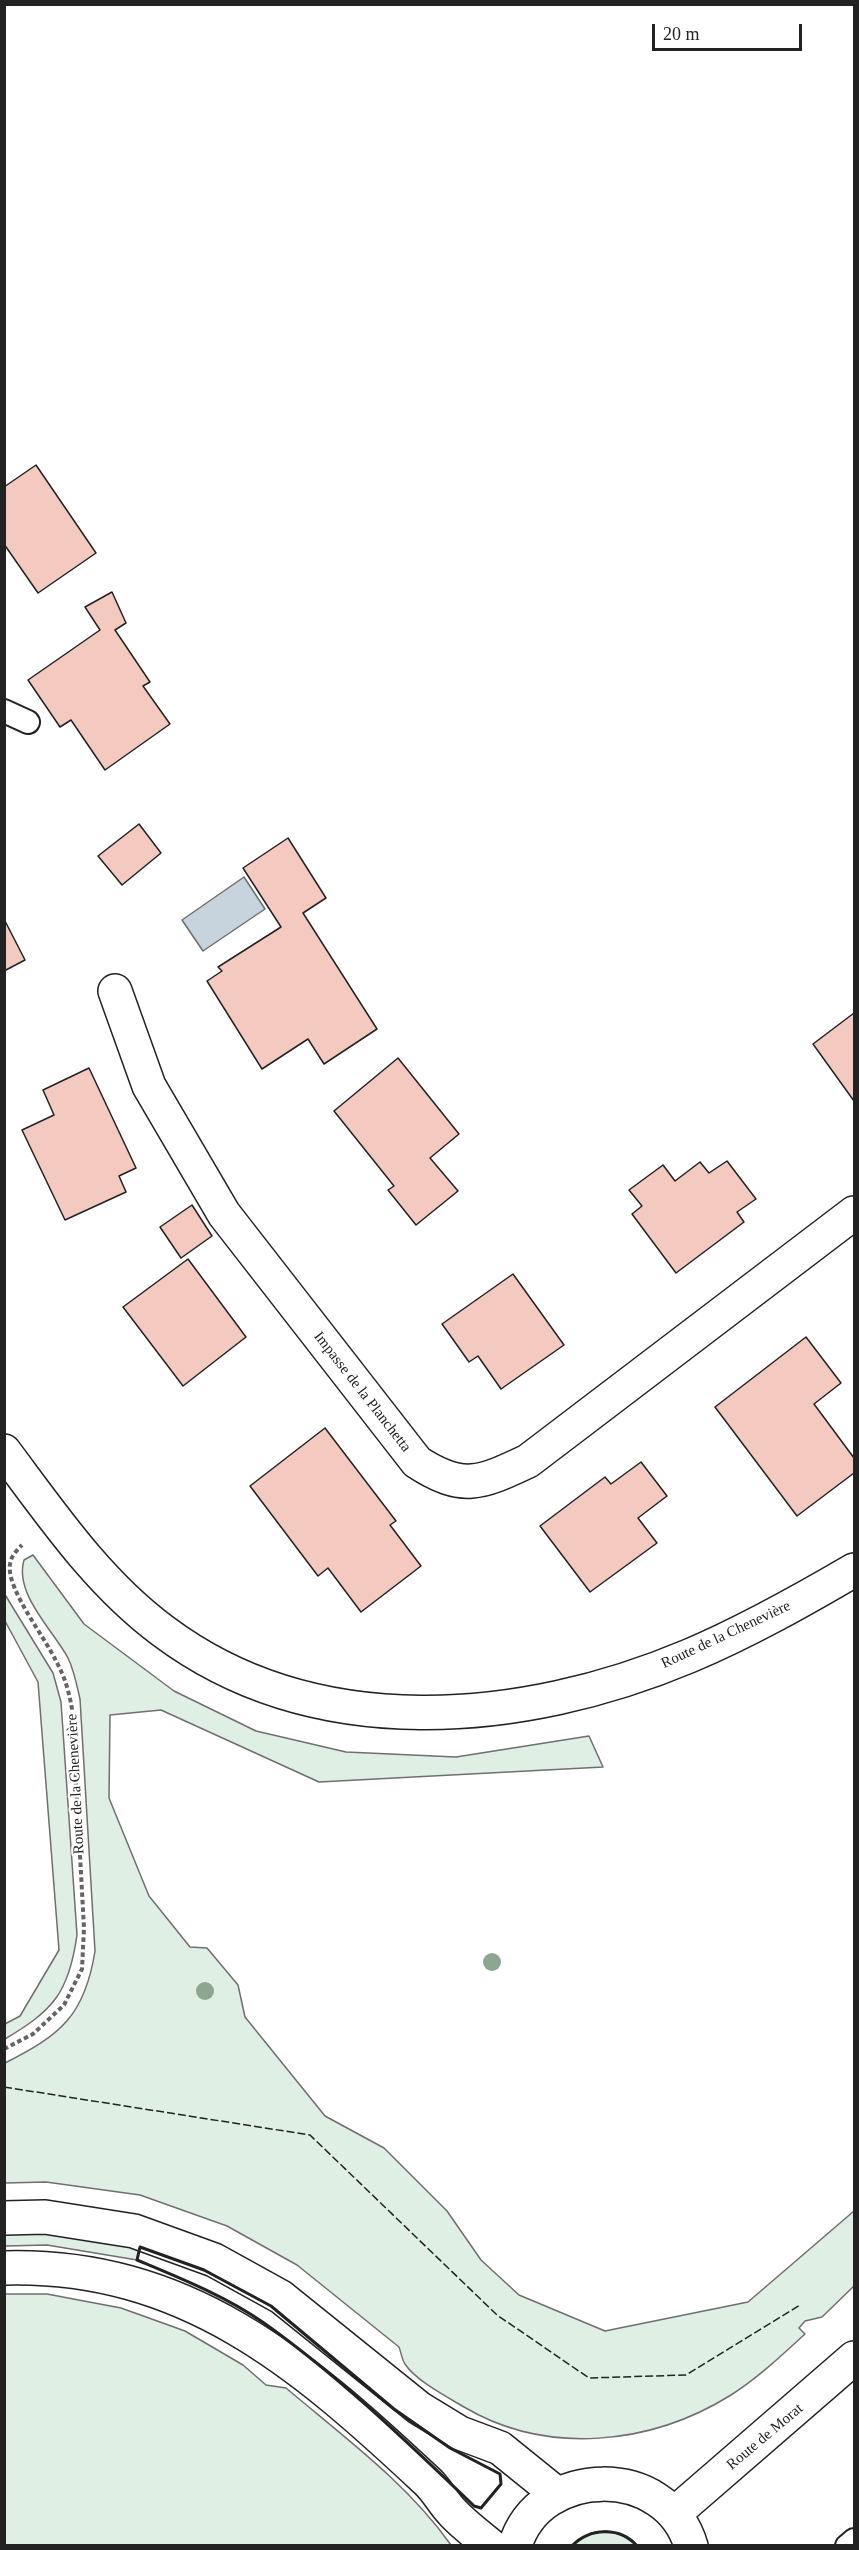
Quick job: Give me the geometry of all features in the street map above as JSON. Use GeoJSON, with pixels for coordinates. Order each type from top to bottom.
{"type":"FeatureCollection","features":[{"type":"Feature","properties":{"kind":"main road","name":"Impasse de la Planchetta"},"geometry":{"type":"LineString","coordinates":[[115,991],[149,1086],[224,1214],[417,1462],[438,1476],[465,1483],[494,1477],[528,1461],[855,1213]]}},
{"type":"Feature","properties":{"kind":"main road","name":"Route de la Chenevière"},"geometry":{"type":"LineString","coordinates":[[4,1451],[51,1514],[110,1586],[163,1632],[213,1663],[265,1685],[312,1700],[361,1709],[408,1713],[454,1713],[520,1706],[586,1691],[689,1656],[751,1627],[855,1570]]}},
{"type":"Feature","properties":{"kind":"main road"},"geometry":{"type":"LineString","coordinates":[[4,2218],[45,2217],[134,2231],[214,2260],[281,2297],[418,2408],[460,2433],[500,2448],[557,2494]]}},
{"type":"Feature","properties":{"kind":"main road"},"geometry":{"type":"LineString","coordinates":[[4,2268],[44,2266],[118,2278],[191,2302],[255,2338],[324,2390],[397,2453],[433,2487],[453,2513],[491,2546]]}},
{"type":"Feature","properties":{"kind":"main road","name":"Route de Morat"},"geometry":{"type":"LineString","coordinates":[[674,2514],[855,2358]]}},
{"type":"Feature","properties":{"kind":"main road"},"geometry":{"type":"LineString","coordinates":[[515,2546],[518,2535],[534,2512],[557,2494],[586,2483],[618,2483],[649,2494],[674,2514],[691,2546]]}},
{"type":"Feature","properties":{"kind":"lane"},"geometry":{"type":"LineString","coordinates":[[4,711],[28,722]]}},
{"type":"Feature","properties":{"kind":"lane"},"geometry":{"type":"LineString","coordinates":[[847,2546],[855,2540]]}},
{"type":"Feature","properties":{"kind":"path","name":"Route de la Chenevière"},"geometry":{"type":"LineString","coordinates":[[4,2049],[33,2034],[64,2005],[82,1969],[84,1928],[72,1709],[67,1683],[12,1582],[9,1565],[14,1553],[51,1514]]}},
{"type":"Feature","properties":{"kind":"green space"},"geometry":{"type":"Polygon","coordinates":[[[33,1555],[84,1624],[174,1691],[256,1731],[346,1752],[456,1757],[589,1736],[603,1767],[319,1782],[161,1710],[110,1715],[109,1798],[149,1896],[190,1947],[207,1948],[238,1985],[245,2017],[325,2116],[384,2148],[447,2211],[481,2260],[519,2295],[605,2331],[748,2302],[854,2211],[854,2286],[822,2317],[805,2321],[799,2328],[805,2334],[760,2374],[731,2395],[700,2412],[667,2425],[633,2434],[599,2438],[564,2438],[529,2433],[496,2423],[440,2393],[410,2370],[404,2362],[399,2347],[297,2265],[227,2226],[140,2195],[46,2182],[5,2183],[5,2063],[41,2043],[67,2020],[85,1992],[95,1951],[80,1699],[68,1658],[37,1611],[25,1586],[22,1573],[24,1560],[33,1555]]]}},
{"type":"Feature","properties":{"kind":"green space"},"geometry":{"type":"Polygon","coordinates":[[[4,1593],[53,1673],[61,1702],[77,1935],[69,1971],[56,1998],[36,2019],[5,2039],[5,2024],[20,2016],[59,1950],[38,1682],[5,1621],[4,1593]]]}},
{"type":"Feature","properties":{"kind":"green space"},"geometry":{"type":"Polygon","coordinates":[[[4,2232],[46,2232],[140,2247],[137,2260],[47,2245],[5,2246],[4,2232]]]}},
{"type":"Feature","properties":{"kind":"green space"},"geometry":{"type":"Polygon","coordinates":[[[5,2294],[47,2294],[121,2308],[185,2331],[243,2365],[266,2385],[286,2388],[395,2481],[434,2522],[451,2545],[5,2545],[5,2294]]]}},
{"type":"Feature","properties":{"kind":"green space"},"geometry":{"type":"Polygon","coordinates":[[[606,2531],[620,2534],[637,2545],[572,2545],[591,2533],[606,2531]]]}},
{"type":"Feature","properties":{"kind":"shaded area"},"geometry":{"type":"Polygon","coordinates":[[[244,877],[265,909],[203,951],[182,920],[244,877]]]}},
{"type":"Feature","properties":{"kind":"building"},"geometry":{"type":"Polygon","coordinates":[[[36,465],[96,553],[38,593],[4,544],[4,487],[36,465]]]}},
{"type":"Feature","properties":{"kind":"building"},"geometry":{"type":"Polygon","coordinates":[[[112,592],[126,623],[115,630],[150,682],[143,686],[170,724],[105,770],[71,720],[60,727],[28,680],[100,630],[85,607],[112,592]]]}},
{"type":"Feature","properties":{"kind":"building"},"geometry":{"type":"Polygon","coordinates":[[[139,824],[161,853],[122,885],[98,856],[139,824]]]}},
{"type":"Feature","properties":{"kind":"building"},"geometry":{"type":"Polygon","coordinates":[[[288,838],[326,898],[303,913],[377,1029],[324,1064],[308,1039],[262,1069],[207,981],[222,971],[218,967],[281,927],[243,868],[288,838]]]}},
{"type":"Feature","properties":{"kind":"building"},"geometry":{"type":"Polygon","coordinates":[[[4,919],[25,960],[4,971],[4,919]]]}},
{"type":"Feature","properties":{"kind":"building"},"geometry":{"type":"Polygon","coordinates":[[[854,1013],[854,1101],[813,1044],[854,1013]]]}},
{"type":"Feature","properties":{"kind":"building"},"geometry":{"type":"Polygon","coordinates":[[[398,1058],[459,1134],[430,1158],[458,1191],[416,1225],[388,1190],[394,1186],[334,1111],[398,1058]]]}},
{"type":"Feature","properties":{"kind":"building"},"geometry":{"type":"Polygon","coordinates":[[[89,1068],[136,1168],[119,1176],[126,1192],[65,1220],[22,1130],[54,1115],[43,1090],[89,1068]]]}},
{"type":"Feature","properties":{"kind":"building"},"geometry":{"type":"Polygon","coordinates":[[[727,1161],[756,1199],[737,1212],[744,1222],[676,1273],[632,1214],[642,1206],[629,1190],[663,1165],[675,1181],[700,1162],[709,1173],[727,1161]]]}},
{"type":"Feature","properties":{"kind":"building"},"geometry":{"type":"Polygon","coordinates":[[[192,1205],[212,1236],[181,1258],[160,1227],[192,1205]]]}},
{"type":"Feature","properties":{"kind":"building"},"geometry":{"type":"Polygon","coordinates":[[[188,1259],[246,1337],[183,1386],[123,1307],[188,1259]]]}},
{"type":"Feature","properties":{"kind":"building"},"geometry":{"type":"Polygon","coordinates":[[[513,1274],[564,1345],[501,1389],[478,1356],[469,1362],[442,1324],[513,1274]]]}},
{"type":"Feature","properties":{"kind":"building"},"geometry":{"type":"Polygon","coordinates":[[[806,1337],[841,1383],[814,1404],[854,1458],[854,1473],[797,1516],[715,1407],[806,1337]]]}},
{"type":"Feature","properties":{"kind":"building"},"geometry":{"type":"Polygon","coordinates":[[[325,1428],[396,1521],[390,1525],[421,1566],[361,1612],[328,1568],[318,1576],[250,1486],[325,1428]]]}},
{"type":"Feature","properties":{"kind":"building"},"geometry":{"type":"Polygon","coordinates":[[[641,1462],[667,1496],[638,1518],[657,1543],[590,1592],[540,1526],[605,1477],[611,1484],[641,1462]]]}},
{"type":"Feature","properties":{"kind":"fence"},"geometry":{"type":"LineString","coordinates":[[4,2087],[310,2135],[497,2315],[589,2378],[686,2375],[800,2305]]}},
{"type":"Feature","properties":{"kind":"wall"},"geometry":{"type":"LineString","coordinates":[[140,2247],[204,2270],[271,2306],[394,2409],[450,2448],[500,2474],[501,2484],[481,2508],[474,2506],[372,2411],[292,2344],[234,2304],[137,2260],[140,2247]]}},
{"type":"Feature","properties":{"kind":"wall"},"geometry":{"type":"LineString","coordinates":[[572,2546],[587,2536],[604,2532],[622,2535],[637,2546]]}}]}
